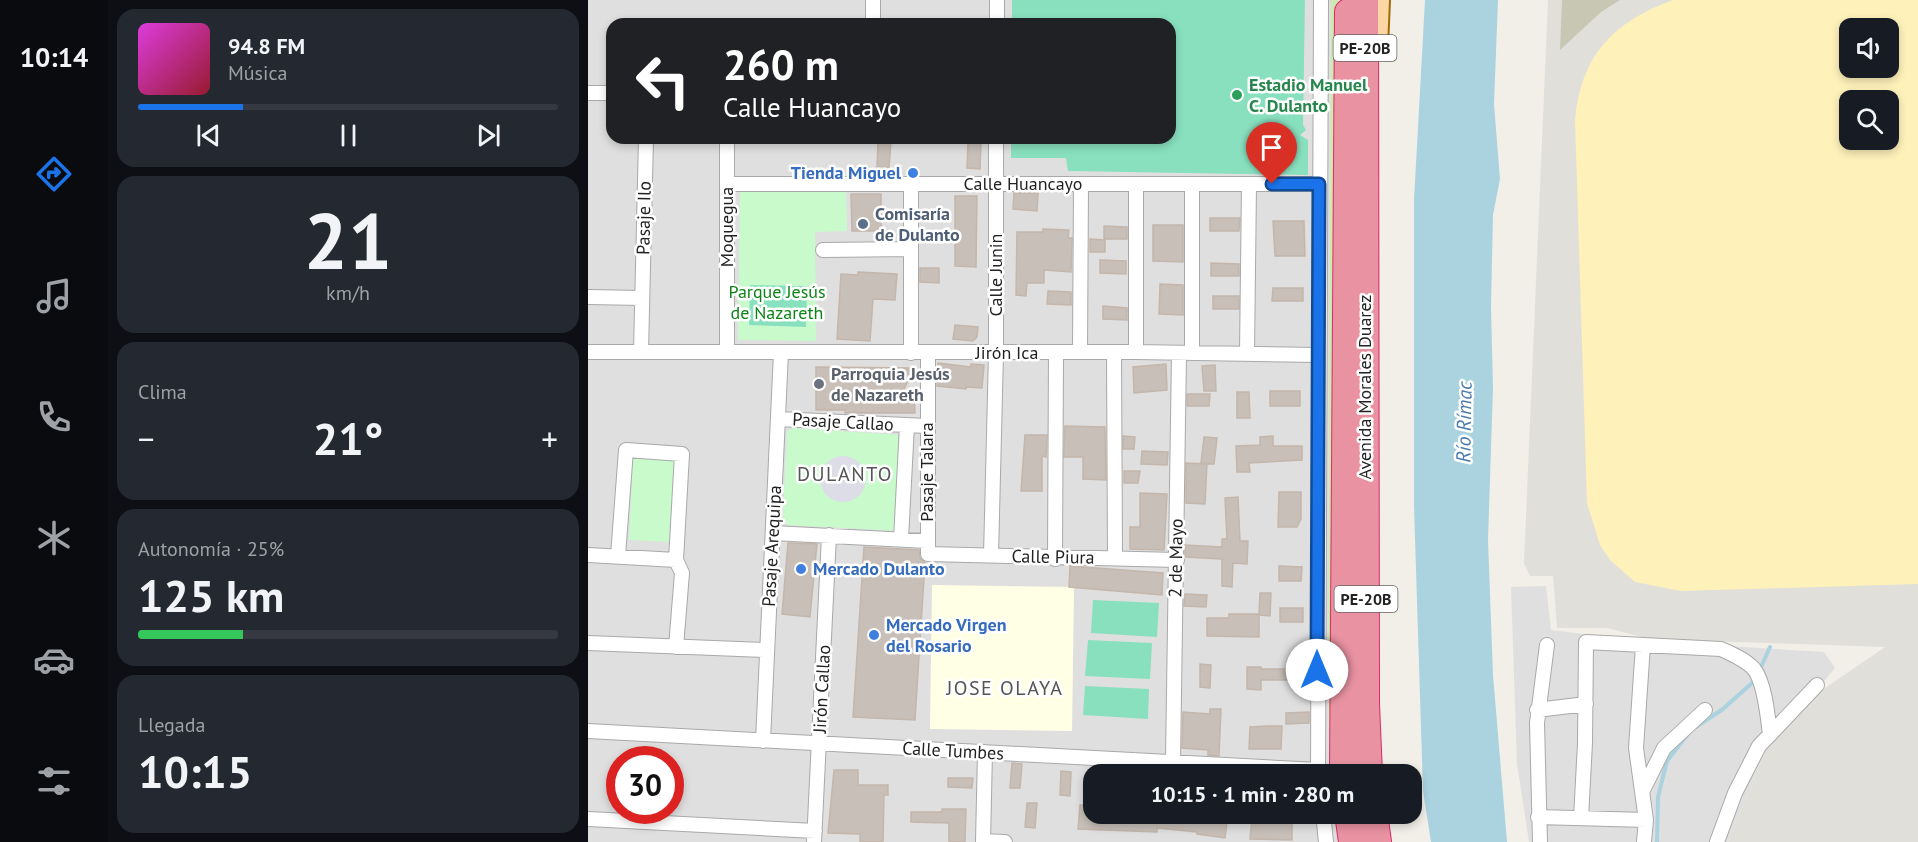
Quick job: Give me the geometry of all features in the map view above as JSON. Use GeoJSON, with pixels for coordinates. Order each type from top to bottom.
{"type":"FeatureCollection","features":[{"type":"Feature","properties":{"kind":"highway","name":"Avenida Morales Duarez"},"geometry":{"type":"LineString","coordinates":[[1343,764],[1348,0]]}},
{"type":"Feature","properties":{"kind":"highway","name":"Avenida Morales Duarez"},"geometry":{"type":"LineString","coordinates":[[1365,0],[1366,704],[1369,764]]}},
{"type":"Feature","properties":{"kind":"highway"},"geometry":{"type":"LineString","coordinates":[[1350,824],[1352,842]]}},
{"type":"Feature","properties":{"kind":"highway"},"geometry":{"type":"LineString","coordinates":[[1376,824],[1378,842]]}},
{"type":"Feature","properties":{"kind":"main road"},"geometry":{"type":"LineString","coordinates":[[1365,96],[1377,40],[1378,0]]}},
{"type":"Feature","properties":{"kind":"street"},"geometry":{"type":"LineString","coordinates":[[873,0],[873,18]]}},
{"type":"Feature","properties":{"kind":"street"},"geometry":{"type":"LineString","coordinates":[[997,0],[997,18]]}},
{"type":"Feature","properties":{"kind":"street"},"geometry":{"type":"LineString","coordinates":[[1318,764],[1321,0]]}},
{"type":"Feature","properties":{"kind":"street"},"geometry":{"type":"LineString","coordinates":[[588,93],[606,93]]}},
{"type":"Feature","properties":{"kind":"street","name":"Pasaje Ilo"},"geometry":{"type":"LineString","coordinates":[[641,352],[646,144]]}},
{"type":"Feature","properties":{"kind":"street","name":"Moquegua"},"geometry":{"type":"LineString","coordinates":[[727,144],[727,352]]}},
{"type":"Feature","properties":{"kind":"street","name":"Calle Junin"},"geometry":{"type":"LineString","coordinates":[[991,556],[996,353],[996,144]]}},
{"type":"Feature","properties":{"kind":"street","name":"Calle Huancayo"},"geometry":{"type":"LineString","coordinates":[[727,184],[1319,184]]}},
{"type":"Feature","properties":{"kind":"street"},"geometry":{"type":"LineString","coordinates":[[911,184],[911,353]]}},
{"type":"Feature","properties":{"kind":"street"},"geometry":{"type":"LineString","coordinates":[[1080,352],[1081,184]]}},
{"type":"Feature","properties":{"kind":"street"},"geometry":{"type":"LineString","coordinates":[[1136,184],[1136,352]]}},
{"type":"Feature","properties":{"kind":"street","name":"2 de Mayo"},"geometry":{"type":"LineString","coordinates":[[1173,762],[1176,560],[1192,184]]}},
{"type":"Feature","properties":{"kind":"street"},"geometry":{"type":"LineString","coordinates":[[1247,354],[1250,184]]}},
{"type":"Feature","properties":{"kind":"street"},"geometry":{"type":"LineString","coordinates":[[823,250],[911,249]]}},
{"type":"Feature","properties":{"kind":"street"},"geometry":{"type":"LineString","coordinates":[[588,297],[642,298]]}},
{"type":"Feature","properties":{"kind":"street","name":"Jirón Ica"},"geometry":{"type":"LineString","coordinates":[[588,352],[1136,352],[1318,355]]}},
{"type":"Feature","properties":{"kind":"street","name":"Pasaje Arequipa"},"geometry":{"type":"LineString","coordinates":[[762,741],[782,352]]}},
{"type":"Feature","properties":{"kind":"street"},"geometry":{"type":"LineString","coordinates":[[1114,352],[1115,558]]}},
{"type":"Feature","properties":{"kind":"street","name":"Pasaje Talara"},"geometry":{"type":"LineString","coordinates":[[928,353],[928,548]]}},
{"type":"Feature","properties":{"kind":"street"},"geometry":{"type":"LineString","coordinates":[[1055,559],[1056,353]]}},
{"type":"Feature","properties":{"kind":"street","name":"Pasaje Callao"},"geometry":{"type":"LineString","coordinates":[[778,419],[927,426]]}},
{"type":"Feature","properties":{"kind":"street","name":"Pasaje Callao"},"geometry":{"type":"LineString","coordinates":[[901,539],[907,425]]}},
{"type":"Feature","properties":{"kind":"street"},"geometry":{"type":"LineString","coordinates":[[618,556],[626,450],[682,454],[676,560],[682,573],[676,646]]}},
{"type":"Feature","properties":{"kind":"street"},"geometry":{"type":"LineString","coordinates":[[773,533],[901,539]]}},
{"type":"Feature","properties":{"kind":"street","name":"Jirón Callao"},"geometry":{"type":"LineString","coordinates":[[814,836],[829,535]]}},
{"type":"Feature","properties":{"kind":"street","name":"Calle Piura"},"geometry":{"type":"LineString","coordinates":[[901,539],[928,548],[991,556],[1176,560]]}},
{"type":"Feature","properties":{"kind":"street"},"geometry":{"type":"LineString","coordinates":[[588,555],[676,560]]}},
{"type":"Feature","properties":{"kind":"street"},"geometry":{"type":"LineString","coordinates":[[1581,818],[1586,642],[1721,649],[1737,656],[1755,670],[1762,692],[1770,735]]}},
{"type":"Feature","properties":{"kind":"street"},"geometry":{"type":"LineString","coordinates":[[588,643],[767,650]]}},
{"type":"Feature","properties":{"kind":"street"},"geometry":{"type":"LineString","coordinates":[[1540,842],[1537,710],[1546,645]]}},
{"type":"Feature","properties":{"kind":"street"},"geometry":{"type":"LineString","coordinates":[[1643,645],[1636,748],[1646,820],[1644,842]]}},
{"type":"Feature","properties":{"kind":"street"},"geometry":{"type":"LineString","coordinates":[[1717,842],[1735,793],[1760,746],[1817,685]]}},
{"type":"Feature","properties":{"kind":"street"},"geometry":{"type":"LineString","coordinates":[[1537,710],[1586,704]]}},
{"type":"Feature","properties":{"kind":"street"},"geometry":{"type":"LineString","coordinates":[[1643,790],[1664,748],[1705,710]]}},
{"type":"Feature","properties":{"kind":"street","name":"Calle Tumbes"},"geometry":{"type":"LineString","coordinates":[[588,731],[1202,764]]}},
{"type":"Feature","properties":{"kind":"street"},"geometry":{"type":"LineString","coordinates":[[985,752],[983,841],[1005,842]]}},
{"type":"Feature","properties":{"kind":"street"},"geometry":{"type":"LineString","coordinates":[[1539,817],[1646,820]]}},
{"type":"Feature","properties":{"kind":"street"},"geometry":{"type":"LineString","coordinates":[[588,819],[729,827],[814,836]]}},
{"type":"Feature","properties":{"kind":"street"},"geometry":{"type":"LineString","coordinates":[[1324,824],[1326,842]]}},
{"type":"Feature","properties":{"kind":"street"},"geometry":{"type":"LineString","coordinates":[[729,827],[729,842]]}},
{"type":"Feature","properties":{"kind":"shaded area"},"geometry":{"type":"Polygon","coordinates":[[[588,0],[1357,0],[1360,764],[1083,764],[1083,824],[1364,824],[1366,842],[588,842],[588,0]]]}},
{"type":"Feature","properties":{"kind":"shaded area"},"geometry":{"type":"Polygon","coordinates":[[[1548,0],[1918,0],[1918,842],[1728,842],[1765,753],[1812,697],[1885,647],[1650,639],[1607,628],[1557,628],[1553,576],[1530,576],[1524,563],[1548,0]]]}},
{"type":"Feature","properties":{"kind":"shaded area"},"geometry":{"type":"Polygon","coordinates":[[[1562,0],[1620,0],[1601,12],[1560,50],[1562,0]]]}},
{"type":"Feature","properties":{"kind":"shaded area"},"geometry":{"type":"Polygon","coordinates":[[[843,456],[859,463],[866,479],[859,495],[843,502],[827,495],[820,479],[827,463],[843,456]]]}},
{"type":"Feature","properties":{"kind":"shaded area"},"geometry":{"type":"Polygon","coordinates":[[[932,585],[1074,587],[1072,731],[930,729],[932,585]]]}},
{"type":"Feature","properties":{"kind":"shaded area"},"geometry":{"type":"Polygon","coordinates":[[[1546,586],[1551,630],[1644,641],[1824,652],[1835,668],[1765,753],[1728,842],[1529,842],[1517,764],[1511,587],[1546,586]]]}},
{"type":"Feature","properties":{"kind":"green space","name":"Estadio Manuel C. Dulanto"},"geometry":{"type":"Polygon","coordinates":[[[1012,0],[1305,0],[1303,125],[1306,130],[1300,135],[1308,140],[1308,175],[1068,171],[1066,158],[1011,158],[1011,144],[1176,144],[1176,18],[1012,18],[1012,0]]]}},
{"type":"Feature","properties":{"kind":"green space"},"geometry":{"type":"Polygon","coordinates":[[[1331,0],[1338,0],[1337,764],[1330,764],[1328,687],[1331,0]]]}},
{"type":"Feature","properties":{"kind":"green space","name":"Parque Jesús de Nazareth"},"geometry":{"type":"Polygon","coordinates":[[[846,189],[847,231],[815,232],[816,341],[738,340],[740,190],[846,189]]]}},
{"type":"Feature","properties":{"kind":"green space"},"geometry":{"type":"Polygon","coordinates":[[[750,285],[807,286],[806,327],[749,325],[750,285]]]}},
{"type":"Feature","properties":{"kind":"green space"},"geometry":{"type":"Polygon","coordinates":[[[794,428],[901,435],[899,531],[787,525],[783,517],[787,431],[794,428]]]}},
{"type":"Feature","properties":{"kind":"green space"},"geometry":{"type":"Polygon","coordinates":[[[633,454],[674,456],[670,542],[629,540],[633,454]]]}},
{"type":"Feature","properties":{"kind":"green space"},"geometry":{"type":"Polygon","coordinates":[[[1093,600],[1159,603],[1157,637],[1091,633],[1093,600]]]}},
{"type":"Feature","properties":{"kind":"green space"},"geometry":{"type":"Polygon","coordinates":[[[1088,640],[1152,643],[1150,679],[1085,676],[1088,640]]]}},
{"type":"Feature","properties":{"kind":"green space"},"geometry":{"type":"Polygon","coordinates":[[[1085,686],[1149,689],[1148,719],[1083,715],[1085,686]]]}},
{"type":"Feature","properties":{"kind":"sand"},"geometry":{"type":"Polygon","coordinates":[[[1673,0],[1918,0],[1918,584],[1681,591],[1635,582],[1610,560],[1600,545],[1587,503],[1575,120],[1578,97],[1593,59],[1617,30],[1633,19],[1673,0]]]}},
{"type":"Feature","properties":{"kind":"water","name":"Río Rímac"},"geometry":{"type":"Polygon","coordinates":[[[1425,0],[1498,0],[1494,104],[1500,179],[1493,215],[1491,306],[1493,388],[1488,540],[1493,675],[1507,842],[1431,842],[1423,791],[1414,506],[1414,200],[1425,0]]]}},
{"type":"Feature","properties":{"kind":"building"},"geometry":{"type":"Polygon","coordinates":[[[878,144],[891,144],[889,168],[877,167],[878,144]]]}},
{"type":"Feature","properties":{"kind":"building"},"geometry":{"type":"Polygon","coordinates":[[[968,144],[981,144],[980,169],[967,168],[968,144]]]}},
{"type":"Feature","properties":{"kind":"building"},"geometry":{"type":"Polygon","coordinates":[[[1014,193],[1038,193],[1037,211],[1013,209],[1014,193]]]}},
{"type":"Feature","properties":{"kind":"building"},"geometry":{"type":"Polygon","coordinates":[[[851,194],[881,194],[881,231],[852,231],[851,194]]]}},
{"type":"Feature","properties":{"kind":"building"},"geometry":{"type":"Polygon","coordinates":[[[955,196],[977,196],[976,267],[955,266],[955,196]]]}},
{"type":"Feature","properties":{"kind":"building"},"geometry":{"type":"Polygon","coordinates":[[[1210,218],[1240,218],[1239,231],[1210,231],[1210,218]]]}},
{"type":"Feature","properties":{"kind":"building"},"geometry":{"type":"Polygon","coordinates":[[[1273,221],[1304,221],[1305,256],[1275,256],[1273,221]]]}},
{"type":"Feature","properties":{"kind":"building"},"geometry":{"type":"Polygon","coordinates":[[[1153,225],[1183,225],[1183,262],[1153,261],[1153,225]]]}},
{"type":"Feature","properties":{"kind":"building"},"geometry":{"type":"Polygon","coordinates":[[[1104,226],[1127,227],[1127,239],[1104,239],[1104,226]]]}},
{"type":"Feature","properties":{"kind":"building"},"geometry":{"type":"Polygon","coordinates":[[[1043,229],[1069,230],[1068,238],[1072,238],[1071,272],[1044,270],[1044,283],[1027,283],[1026,296],[1016,295],[1017,232],[1043,232],[1043,229]]]}},
{"type":"Feature","properties":{"kind":"building"},"geometry":{"type":"Polygon","coordinates":[[[1090,239],[1105,240],[1105,252],[1090,252],[1090,239]]]}},
{"type":"Feature","properties":{"kind":"building"},"geometry":{"type":"Polygon","coordinates":[[[1100,260],[1126,261],[1126,274],[1100,273],[1100,260]]]}},
{"type":"Feature","properties":{"kind":"building"},"geometry":{"type":"Polygon","coordinates":[[[1211,263],[1239,264],[1239,276],[1211,276],[1211,263]]]}},
{"type":"Feature","properties":{"kind":"building"},"geometry":{"type":"Polygon","coordinates":[[[920,268],[939,268],[939,283],[920,282],[920,268]]]}},
{"type":"Feature","properties":{"kind":"building"},"geometry":{"type":"Polygon","coordinates":[[[858,272],[897,274],[895,300],[873,299],[870,341],[837,339],[841,274],[858,275],[858,272]]]}},
{"type":"Feature","properties":{"kind":"building"},"geometry":{"type":"Polygon","coordinates":[[[1160,284],[1183,285],[1183,315],[1159,314],[1160,284]]]}},
{"type":"Feature","properties":{"kind":"building"},"geometry":{"type":"Polygon","coordinates":[[[1273,288],[1303,288],[1303,301],[1272,301],[1273,288]]]}},
{"type":"Feature","properties":{"kind":"building"},"geometry":{"type":"Polygon","coordinates":[[[1048,291],[1071,292],[1071,305],[1047,304],[1048,291]]]}},
{"type":"Feature","properties":{"kind":"building"},"geometry":{"type":"Polygon","coordinates":[[[1213,296],[1239,296],[1239,309],[1213,309],[1213,296]]]}},
{"type":"Feature","properties":{"kind":"building"},"geometry":{"type":"Polygon","coordinates":[[[1103,306],[1127,308],[1127,320],[1103,319],[1103,306]]]}},
{"type":"Feature","properties":{"kind":"building"},"geometry":{"type":"Polygon","coordinates":[[[955,325],[978,327],[977,337],[973,341],[953,339],[955,325]]]}},
{"type":"Feature","properties":{"kind":"building"},"geometry":{"type":"Polygon","coordinates":[[[938,363],[971,367],[971,364],[984,365],[982,388],[937,386],[938,363]]]}},
{"type":"Feature","properties":{"kind":"building"},"geometry":{"type":"Polygon","coordinates":[[[1166,364],[1167,390],[1134,393],[1133,367],[1166,364]]]}},
{"type":"Feature","properties":{"kind":"building"},"geometry":{"type":"Polygon","coordinates":[[[1215,365],[1216,391],[1204,391],[1202,366],[1215,365]]]}},
{"type":"Feature","properties":{"kind":"building"},"geometry":{"type":"Polygon","coordinates":[[[816,367],[914,368],[901,396],[914,396],[915,413],[845,413],[845,410],[816,410],[816,367]]]}},
{"type":"Feature","properties":{"kind":"building"},"geometry":{"type":"Polygon","coordinates":[[[1270,391],[1300,391],[1300,406],[1270,406],[1270,391]]]}},
{"type":"Feature","properties":{"kind":"building"},"geometry":{"type":"Polygon","coordinates":[[[1237,392],[1249,392],[1250,418],[1237,418],[1237,392]]]}},
{"type":"Feature","properties":{"kind":"building"},"geometry":{"type":"Polygon","coordinates":[[[1187,394],[1210,394],[1209,406],[1187,406],[1187,394]]]}},
{"type":"Feature","properties":{"kind":"building"},"geometry":{"type":"Polygon","coordinates":[[[1065,426],[1105,427],[1106,480],[1083,479],[1083,457],[1064,457],[1065,426]]]}},
{"type":"Feature","properties":{"kind":"building"},"geometry":{"type":"Polygon","coordinates":[[[1025,435],[1047,435],[1046,457],[1042,456],[1042,491],[1021,491],[1025,435]]]}},
{"type":"Feature","properties":{"kind":"building"},"geometry":{"type":"Polygon","coordinates":[[[1123,436],[1135,437],[1134,449],[1123,449],[1123,436]]]}},
{"type":"Feature","properties":{"kind":"building"},"geometry":{"type":"Polygon","coordinates":[[[1273,436],[1273,446],[1302,446],[1302,460],[1249,463],[1250,472],[1237,472],[1236,446],[1260,445],[1260,437],[1273,436]]]}},
{"type":"Feature","properties":{"kind":"building"},"geometry":{"type":"Polygon","coordinates":[[[1204,437],[1217,438],[1214,464],[1201,463],[1204,437]]]}},
{"type":"Feature","properties":{"kind":"building"},"geometry":{"type":"Polygon","coordinates":[[[1142,451],[1168,452],[1167,465],[1141,464],[1142,451]]]}},
{"type":"Feature","properties":{"kind":"building"},"geometry":{"type":"Polygon","coordinates":[[[1186,463],[1207,464],[1205,504],[1186,503],[1186,463]]]}},
{"type":"Feature","properties":{"kind":"building"},"geometry":{"type":"Polygon","coordinates":[[[1124,471],[1140,471],[1138,483],[1124,483],[1124,471]]]}},
{"type":"Feature","properties":{"kind":"building"},"geometry":{"type":"Polygon","coordinates":[[[1279,492],[1301,492],[1301,519],[1297,527],[1278,527],[1279,492]]]}},
{"type":"Feature","properties":{"kind":"building"},"geometry":{"type":"Polygon","coordinates":[[[1140,493],[1167,494],[1164,550],[1130,549],[1130,527],[1140,527],[1140,493]]]}},
{"type":"Feature","properties":{"kind":"building"},"geometry":{"type":"Polygon","coordinates":[[[1238,497],[1240,541],[1248,541],[1247,564],[1233,563],[1232,587],[1222,586],[1222,559],[1185,557],[1185,545],[1222,547],[1222,539],[1227,539],[1225,498],[1238,497]]]}},
{"type":"Feature","properties":{"kind":"building"},"geometry":{"type":"Polygon","coordinates":[[[788,543],[817,544],[810,617],[782,614],[788,543]]]}},
{"type":"Feature","properties":{"kind":"building"},"geometry":{"type":"Polygon","coordinates":[[[864,547],[919,550],[920,558],[925,562],[915,720],[853,717],[864,547]]]}},
{"type":"Feature","properties":{"kind":"building"},"geometry":{"type":"Polygon","coordinates":[[[1070,566],[1163,573],[1162,595],[1069,587],[1070,566]]]}},
{"type":"Feature","properties":{"kind":"building"},"geometry":{"type":"Polygon","coordinates":[[[1279,566],[1302,567],[1301,581],[1279,581],[1279,566]]]}},
{"type":"Feature","properties":{"kind":"building"},"geometry":{"type":"Polygon","coordinates":[[[1260,593],[1271,593],[1270,616],[1259,615],[1260,593]]]}},
{"type":"Feature","properties":{"kind":"building"},"geometry":{"type":"Polygon","coordinates":[[[1185,594],[1207,595],[1206,607],[1184,606],[1185,594]]]}},
{"type":"Feature","properties":{"kind":"building"},"geometry":{"type":"Polygon","coordinates":[[[1280,608],[1303,608],[1303,622],[1280,622],[1280,608]]]}},
{"type":"Feature","properties":{"kind":"building"},"geometry":{"type":"Polygon","coordinates":[[[1229,614],[1259,614],[1259,637],[1207,636],[1207,618],[1229,618],[1229,614]]]}},
{"type":"Feature","properties":{"kind":"building"},"geometry":{"type":"Polygon","coordinates":[[[1200,664],[1211,665],[1210,688],[1200,687],[1200,664]]]}},
{"type":"Feature","properties":{"kind":"building"},"geometry":{"type":"Polygon","coordinates":[[[1247,667],[1301,669],[1301,680],[1261,680],[1261,690],[1247,689],[1247,667]]]}},
{"type":"Feature","properties":{"kind":"building"},"geometry":{"type":"Polygon","coordinates":[[[1210,709],[1221,709],[1219,756],[1208,755],[1208,750],[1182,748],[1183,712],[1210,714],[1210,709]]]}},
{"type":"Feature","properties":{"kind":"building"},"geometry":{"type":"Polygon","coordinates":[[[1309,712],[1309,723],[1286,724],[1286,713],[1309,712]]]}},
{"type":"Feature","properties":{"kind":"building"},"geometry":{"type":"Polygon","coordinates":[[[1282,726],[1281,749],[1249,749],[1250,727],[1282,726]]]}},
{"type":"Feature","properties":{"kind":"building"},"geometry":{"type":"Polygon","coordinates":[[[1012,763],[1022,764],[1020,788],[1010,788],[1012,763]]]}},
{"type":"Feature","properties":{"kind":"building"},"geometry":{"type":"Polygon","coordinates":[[[834,770],[858,770],[858,785],[888,785],[888,795],[884,795],[883,842],[860,842],[860,834],[828,833],[834,770]]]}},
{"type":"Feature","properties":{"kind":"building"},"geometry":{"type":"Polygon","coordinates":[[[1061,771],[1071,772],[1070,796],[1060,795],[1061,771]]]}},
{"type":"Feature","properties":{"kind":"building"},"geometry":{"type":"Polygon","coordinates":[[[948,778],[973,778],[972,788],[948,787],[948,778]]]}},
{"type":"Feature","properties":{"kind":"building"},"geometry":{"type":"Polygon","coordinates":[[[1027,803],[1037,803],[1035,828],[1025,827],[1027,803]]]}},
{"type":"Feature","properties":{"kind":"building"},"geometry":{"type":"Polygon","coordinates":[[[1080,805],[1083,805],[1083,824],[1227,824],[1225,838],[1197,834],[1197,832],[1157,828],[1157,832],[1078,829],[1080,805]]]}},
{"type":"Feature","properties":{"kind":"building"},"geometry":{"type":"Polygon","coordinates":[[[942,809],[966,809],[965,842],[949,842],[949,823],[911,822],[911,812],[942,812],[942,809]]]}},
{"type":"Feature","properties":{"kind":"building"},"geometry":{"type":"Polygon","coordinates":[[[1251,824],[1292,824],[1292,840],[1250,839],[1251,824]]]}},
{"type":"Feature","properties":{"kind":"waterway"},"geometry":{"type":"LineString","coordinates":[[1761,667],[1770,647]]}},
{"type":"Feature","properties":{"kind":"waterway"},"geometry":{"type":"LineString","coordinates":[[1696,727],[1723,709],[1752,683]]}},
{"type":"Feature","properties":{"kind":"waterway"},"geometry":{"type":"LineString","coordinates":[[1657,842],[1658,797],[1667,761],[1688,734]]}},
{"type":"Feature","properties":{"kind":"place","name":"Estadio Manuel C. Dulanto"},"geometry":{"type":"Point","coordinates":[1237,95]}},
{"type":"Feature","properties":{"kind":"place","name":"Tienda Miguel"},"geometry":{"type":"Point","coordinates":[913,173]}},
{"type":"Feature","properties":{"kind":"place","name":"Comisaría de Dulanto"},"geometry":{"type":"Point","coordinates":[863,224]}},
{"type":"Feature","properties":{"kind":"place","name":"Parroquia Jesús de Nazareth"},"geometry":{"type":"Point","coordinates":[819,384]}},
{"type":"Feature","properties":{"kind":"place","name":"Mercado Dulanto"},"geometry":{"type":"Point","coordinates":[801,569]}},
{"type":"Feature","properties":{"kind":"place","name":"Mercado Virgen del Rosario"},"geometry":{"type":"Point","coordinates":[874,635]}},
{"type":"Feature","properties":{"kind":"district","name":"DULANTO"},"geometry":{"type":"Point","coordinates":[845,474]}},
{"type":"Feature","properties":{"kind":"district","name":"JOSE OLAYA"},"geometry":{"type":"Point","coordinates":[1005,688]}},
{"type":"Feature","properties":{"kind":"route"},"geometry":{"type":"LineString","coordinates":[[1272,184],[1319,184],[1317,670]]}}]}
